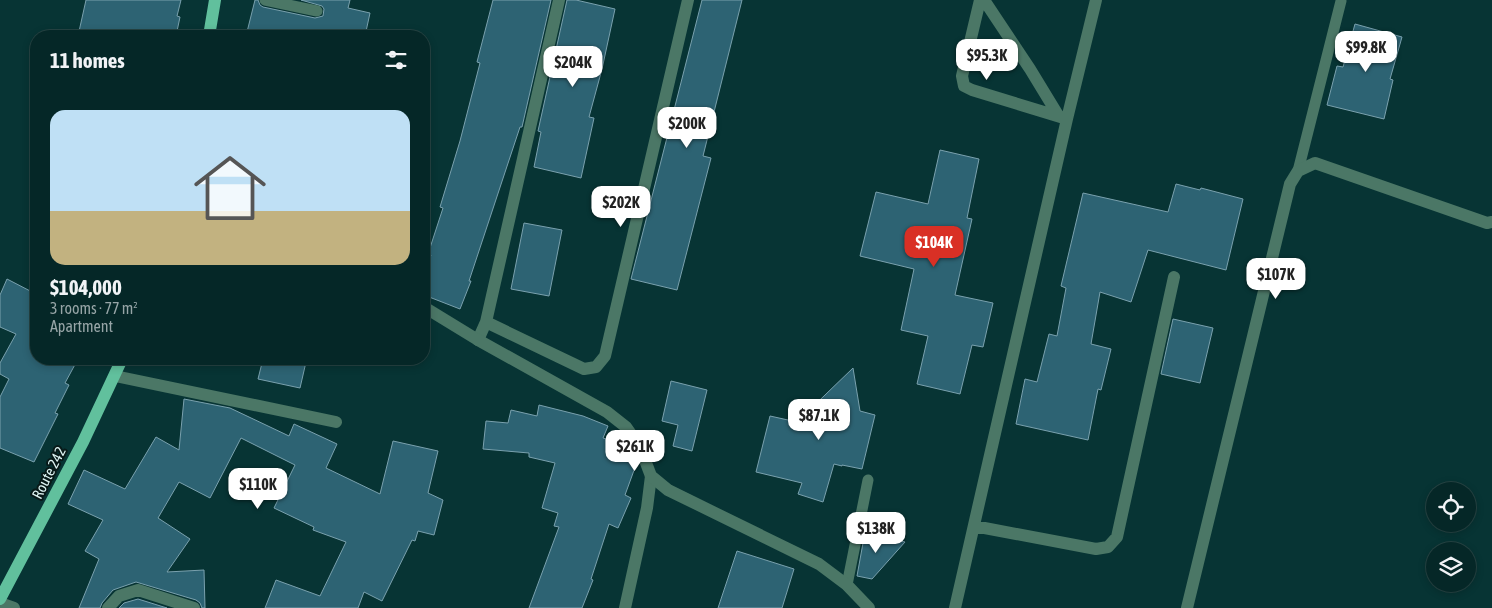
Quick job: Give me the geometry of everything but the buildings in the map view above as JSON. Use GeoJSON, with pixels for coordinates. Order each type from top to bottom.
{"type":"FeatureCollection","features":[{"type":"Feature","properties":{"kind":"main road"},"geometry":{"type":"LineString","coordinates":[[210,30],[216,0]]}},
{"type":"Feature","properties":{"kind":"main road","name":"Route 242"},"geometry":{"type":"LineString","coordinates":[[0,601],[3,586],[50,506],[120,365]]}},
{"type":"Feature","properties":{"kind":"street"},"geometry":{"type":"LineString","coordinates":[[478,340],[486,322],[559,0]]}},
{"type":"Feature","properties":{"kind":"street"},"geometry":{"type":"LineString","coordinates":[[486,322],[584,369],[596,367],[605,356],[688,0]]}},
{"type":"Feature","properties":{"kind":"street"},"geometry":{"type":"LineString","coordinates":[[980,0],[962,76],[964,86],[1063,117]]}},
{"type":"Feature","properties":{"kind":"street"},"geometry":{"type":"LineString","coordinates":[[984,0],[1063,117]]}},
{"type":"Feature","properties":{"kind":"street"},"geometry":{"type":"LineString","coordinates":[[955,608],[1063,117],[1096,0]]}},
{"type":"Feature","properties":{"kind":"street"},"geometry":{"type":"LineString","coordinates":[[1187,608],[1290,184],[1298,171],[1315,163],[1486,223],[1492,222]]}},
{"type":"Feature","properties":{"kind":"street"},"geometry":{"type":"LineString","coordinates":[[974,526],[1096,549],[1108,547],[1117,537],[1174,277]]}},
{"type":"Feature","properties":{"kind":"street"},"geometry":{"type":"LineString","coordinates":[[430,311],[478,340],[607,412],[626,427],[640,447],[651,476],[647,508],[625,608]]}},
{"type":"Feature","properties":{"kind":"street"},"geometry":{"type":"LineString","coordinates":[[116,376],[336,422]]}},
{"type":"Feature","properties":{"kind":"street"},"geometry":{"type":"LineString","coordinates":[[651,476],[668,490],[819,564],[846,585],[868,608]]}},
{"type":"Feature","properties":{"kind":"street"},"geometry":{"type":"LineString","coordinates":[[108,608],[119,596],[138,590],[194,608]]}},
{"type":"Feature","properties":{"kind":"street"},"geometry":{"type":"LineString","coordinates":[[0,601],[14,608]]}},
{"type":"Feature","properties":{"kind":"lane"},"geometry":{"type":"LineString","coordinates":[[265,0],[317,11]]}},
{"type":"Feature","properties":{"kind":"lane"},"geometry":{"type":"LineString","coordinates":[[1298,171],[1341,1]]}},
{"type":"Feature","properties":{"kind":"lane"},"geometry":{"type":"LineString","coordinates":[[846,585],[868,480]]}}]}
